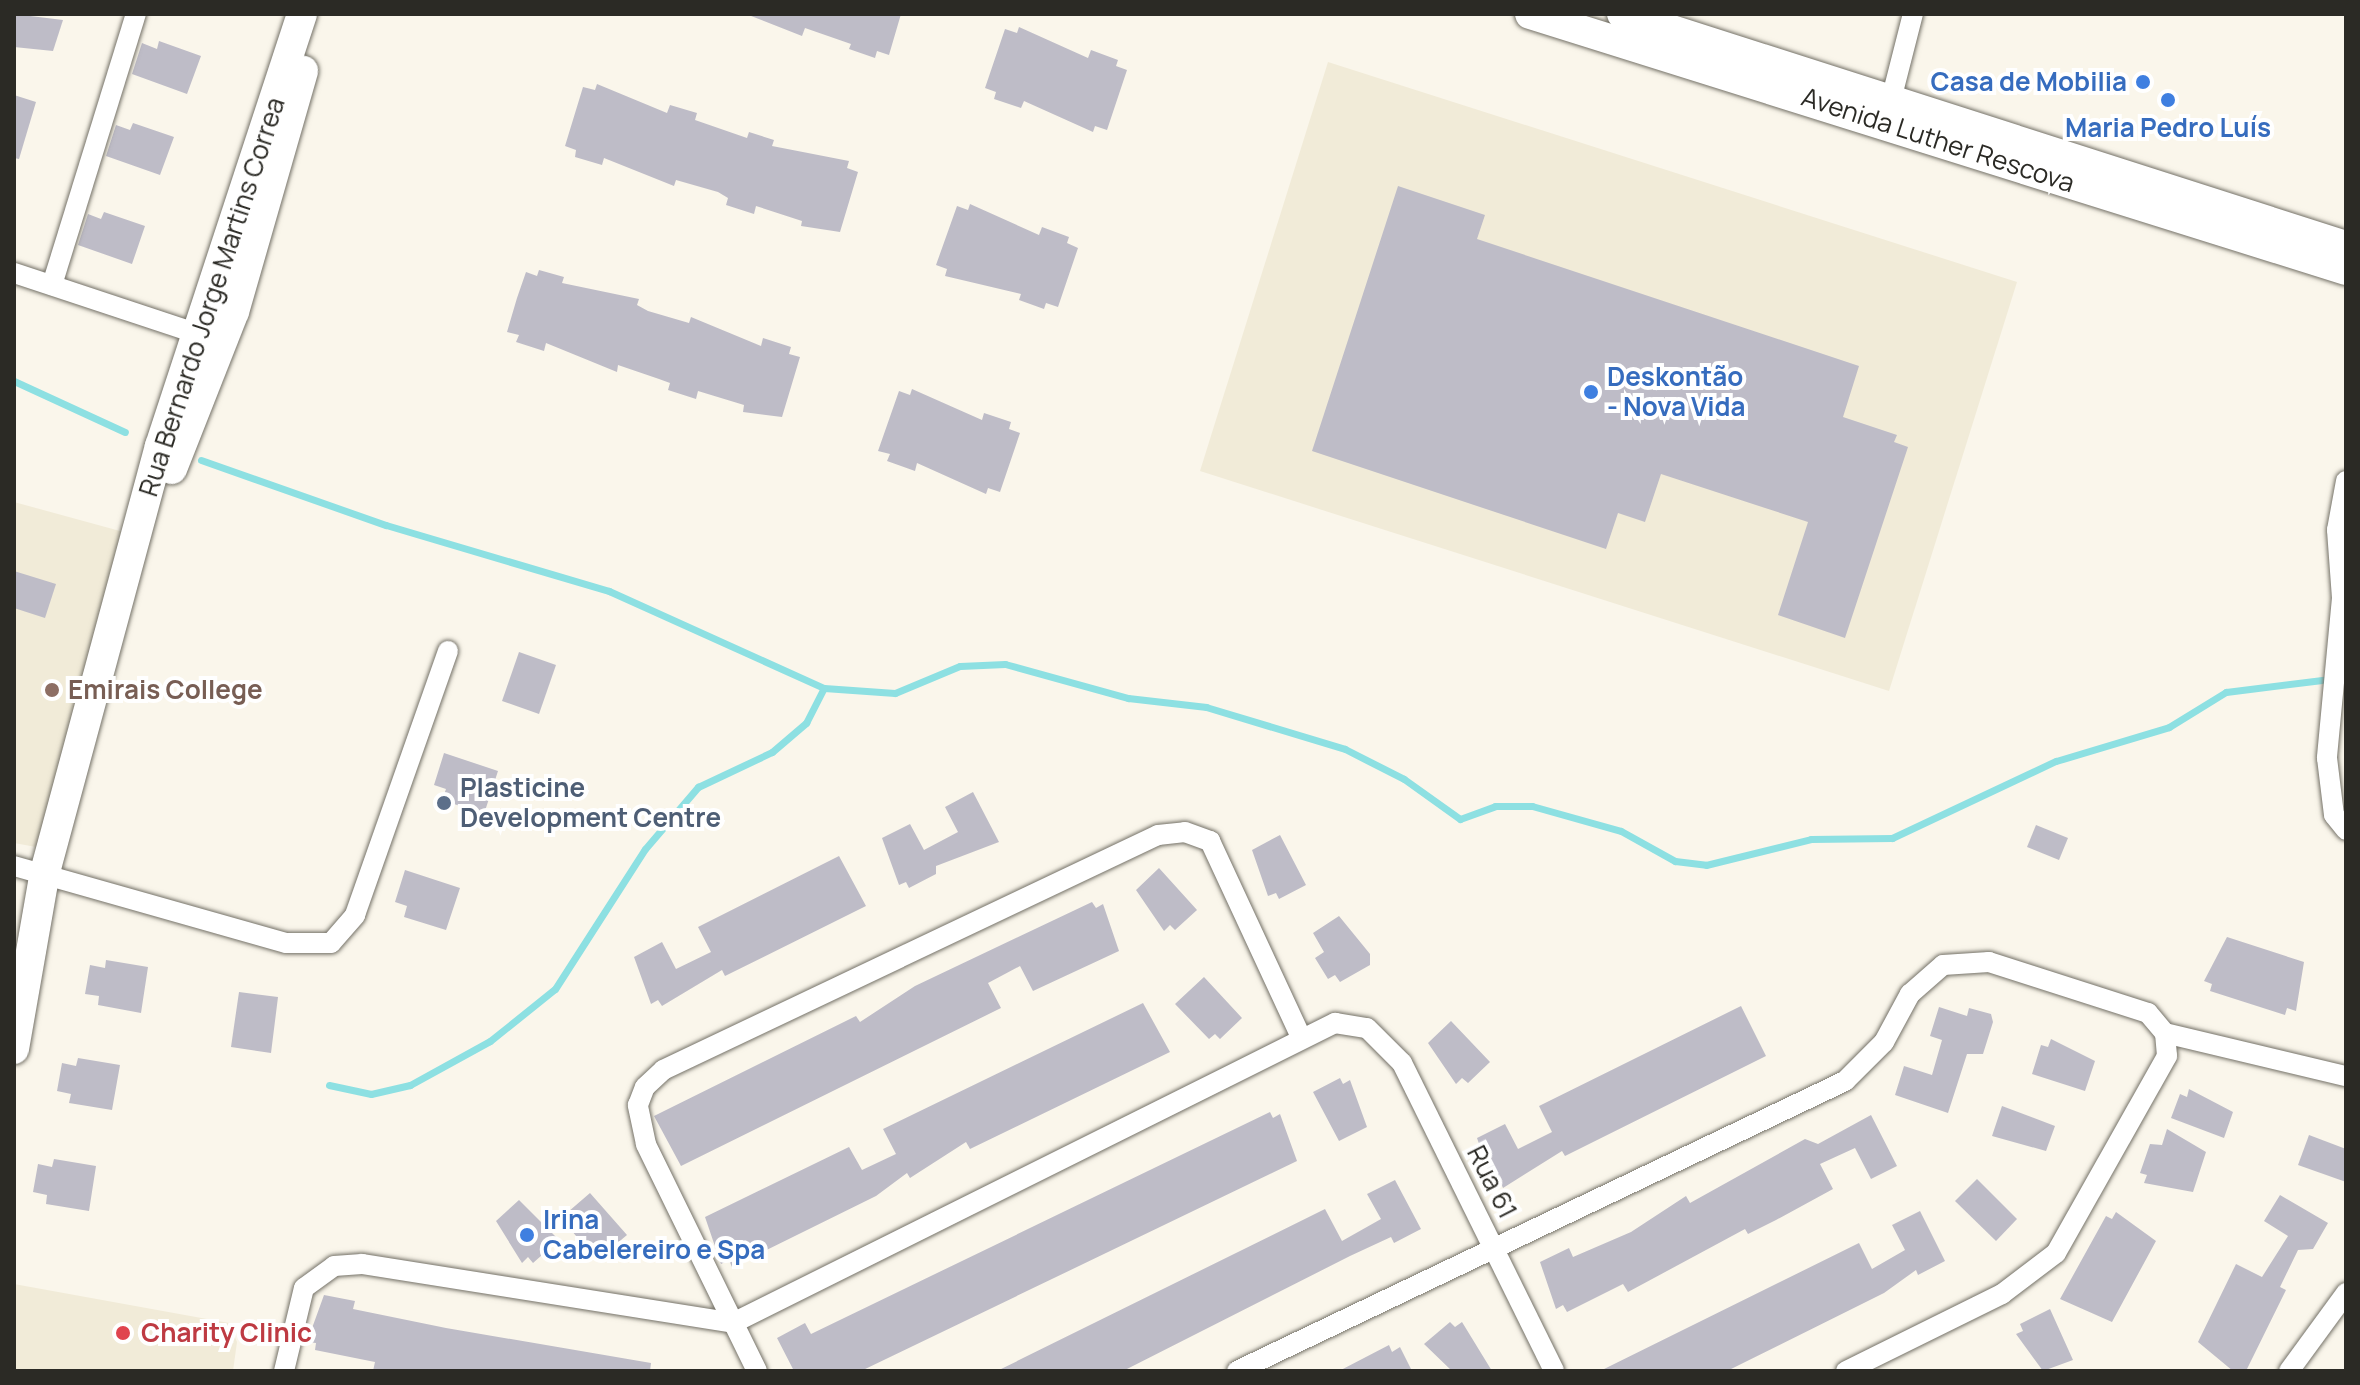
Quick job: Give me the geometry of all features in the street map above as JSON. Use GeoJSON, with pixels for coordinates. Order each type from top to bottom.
{"type":"FeatureCollection","features":[{"type":"Feature","properties":{"kind":"main road","name":"Rua Bernardo Jorge Martins Correa"},"geometry":{"type":"LineString","coordinates":[[211,338],[302,14]]}},
{"type":"Feature","properties":{"kind":"main road","name":"Rua Bernardo Jorge Martins Correa"},"geometry":{"type":"LineString","coordinates":[[14,1049],[45,872],[127,582],[211,338],[286,142],[317,14]]}},
{"type":"Feature","properties":{"kind":"main road","name":"Avenida Luther Rescova"},"geometry":{"type":"LineString","coordinates":[[1530,14],[2346,270]]}},
{"type":"Feature","properties":{"kind":"main road","name":"Avenida Luther Rescova"},"geometry":{"type":"LineString","coordinates":[[1622,14],[2346,246]]}},
{"type":"Feature","properties":{"kind":"street"},"geometry":{"type":"LineString","coordinates":[[52,285],[136,14]]}},
{"type":"Feature","properties":{"kind":"street"},"geometry":{"type":"LineString","coordinates":[[1891,100],[1913,14]]}},
{"type":"Feature","properties":{"kind":"street"},"geometry":{"type":"LineString","coordinates":[[14,273],[211,338]]}},
{"type":"Feature","properties":{"kind":"street"},"geometry":{"type":"LineString","coordinates":[[2346,481],[2337,530],[2342,598],[2327,758],[2334,815],[2346,830]]}},
{"type":"Feature","properties":{"kind":"street"},"geometry":{"type":"LineString","coordinates":[[14,866],[45,872],[286,943],[331,943],[355,915],[448,651]]}},
{"type":"Feature","properties":{"kind":"street"},"geometry":{"type":"LineString","coordinates":[[284,1371],[304,1288],[334,1266],[362,1264],[733,1323],[1301,1037],[1210,841],[1185,832],[1158,835],[663,1070],[645,1087],[638,1105],[646,1144],[733,1323],[757,1371]]}},
{"type":"Feature","properties":{"kind":"street"},"geometry":{"type":"LineString","coordinates":[[1237,1371],[1845,1081],[1884,1042],[1910,994],[1943,965],[1966,960],[2013,969],[2148,1013],[2165,1033],[2167,1056],[2056,1253],[2002,1294],[1846,1371]]}},
{"type":"Feature","properties":{"kind":"street","name":"Rua 61"},"geometry":{"type":"LineString","coordinates":[[1301,1037],[1335,1023],[1367,1028],[1402,1063],[1496,1247],[1554,1371]]}},
{"type":"Feature","properties":{"kind":"street"},"geometry":{"type":"LineString","coordinates":[[2165,1033],[2346,1076]]}},
{"type":"Feature","properties":{"kind":"street"},"geometry":{"type":"LineString","coordinates":[[2289,1371],[2346,1293]]}},
{"type":"Feature","properties":{"kind":"shaded area"},"geometry":{"type":"Polygon","coordinates":[[[1328,62],[2017,282],[1889,691],[1200,471],[1328,62]]]}},
{"type":"Feature","properties":{"kind":"shaded area","name":"Emirais College"},"geometry":{"type":"Polygon","coordinates":[[[14,502],[142,537],[36,847],[14,843],[14,502]]]}},
{"type":"Feature","properties":{"kind":"shaded area","name":"Charity Clinic"},"geometry":{"type":"Polygon","coordinates":[[[14,1284],[229,1323],[237,1342],[233,1371],[14,1371],[14,1284]]]}},
{"type":"Feature","properties":{"kind":"building"},"geometry":{"type":"Polygon","coordinates":[[[14,14],[63,20],[53,51],[14,47],[14,14]]]}},
{"type":"Feature","properties":{"kind":"building"},"geometry":{"type":"Polygon","coordinates":[[[746,14],[901,14],[889,55],[877,51],[875,58],[849,49],[851,44],[805,28],[802,36],[746,14]]]}},
{"type":"Feature","properties":{"kind":"building"},"geometry":{"type":"Polygon","coordinates":[[[1019,27],[1088,58],[1091,50],[1118,60],[1116,66],[1127,70],[1107,130],[1095,126],[1093,132],[1024,101],[1021,108],[994,99],[996,92],[985,88],[1005,29],[1017,33],[1019,27]]]}},
{"type":"Feature","properties":{"kind":"building"},"geometry":{"type":"Polygon","coordinates":[[[159,41],[201,56],[187,94],[132,74],[142,43],[157,49],[159,41]]]}},
{"type":"Feature","properties":{"kind":"building"},"geometry":{"type":"Polygon","coordinates":[[[597,84],[667,113],[670,105],[697,113],[695,120],[747,138],[749,132],[774,140],[772,146],[849,161],[847,168],[858,172],[840,232],[801,226],[802,221],[756,206],[754,214],[726,205],[728,198],[718,192],[676,180],[674,186],[604,158],[602,165],[575,157],[576,150],[565,146],[583,87],[595,90],[597,84]]]}},
{"type":"Feature","properties":{"kind":"building"},"geometry":{"type":"Polygon","coordinates":[[[14,95],[36,102],[19,159],[14,158],[14,95]]]}},
{"type":"Feature","properties":{"kind":"building"},"geometry":{"type":"Polygon","coordinates":[[[133,123],[174,137],[160,175],[106,156],[116,125],[130,130],[133,123]]]}},
{"type":"Feature","properties":{"kind":"building","name":"Deskontão - Nova Vida"},"geometry":{"type":"Polygon","coordinates":[[[1398,186],[1485,215],[1477,239],[1859,366],[1843,417],[1897,435],[1894,442],[1908,447],[1845,638],[1778,615],[1808,522],[1661,474],[1645,522],[1618,513],[1606,549],[1312,451],[1398,186]]]}},
{"type":"Feature","properties":{"kind":"building"},"geometry":{"type":"Polygon","coordinates":[[[970,204],[1039,235],[1042,227],[1069,237],[1067,243],[1078,248],[1058,307],[1046,303],[1044,309],[1019,300],[1021,294],[945,276],[947,269],[936,265],[957,206],[968,210],[970,204]]]}},
{"type":"Feature","properties":{"kind":"building"},"geometry":{"type":"Polygon","coordinates":[[[104,212],[145,226],[132,264],[78,245],[88,214],[101,219],[104,212]]]}},
{"type":"Feature","properties":{"kind":"building"},"geometry":{"type":"Polygon","coordinates":[[[539,270],[564,277],[562,283],[639,299],[637,305],[648,311],[689,323],[691,317],[761,346],[763,338],[791,347],[789,354],[800,357],[782,417],[743,412],[744,405],[698,391],[696,399],[668,390],[670,383],[618,365],[617,372],[546,343],[544,351],[516,342],[519,335],[507,332],[517,298],[526,272],[537,276],[539,270]]]}},
{"type":"Feature","properties":{"kind":"building"},"geometry":{"type":"Polygon","coordinates":[[[912,389],[982,420],[984,413],[1011,422],[1009,429],[1020,433],[1000,492],[988,488],[986,494],[917,463],[915,471],[887,461],[890,454],[878,451],[899,391],[910,395],[912,389]]]}},
{"type":"Feature","properties":{"kind":"building"},"geometry":{"type":"Polygon","coordinates":[[[14,571],[56,584],[45,618],[14,608],[14,571]]]}},
{"type":"Feature","properties":{"kind":"building"},"geometry":{"type":"Polygon","coordinates":[[[519,652],[556,665],[539,714],[502,701],[519,652]]]}},
{"type":"Feature","properties":{"kind":"building"},"geometry":{"type":"Polygon","coordinates":[[[444,753],[498,771],[484,814],[442,800],[446,789],[434,785],[444,753]]]}},
{"type":"Feature","properties":{"kind":"building"},"geometry":{"type":"Polygon","coordinates":[[[973,792],[999,842],[936,866],[936,874],[909,888],[906,882],[899,885],[882,838],[910,824],[924,850],[958,832],[945,807],[973,792]]]}},
{"type":"Feature","properties":{"kind":"building"},"geometry":{"type":"Polygon","coordinates":[[[2036,825],[2068,838],[2059,860],[2027,847],[2036,825]]]}},
{"type":"Feature","properties":{"kind":"building"},"geometry":{"type":"Polygon","coordinates":[[[1280,835],[1306,885],[1279,899],[1276,893],[1268,896],[1252,850],[1280,835]]]}},
{"type":"Feature","properties":{"kind":"building"},"geometry":{"type":"Polygon","coordinates":[[[839,856],[866,906],[725,976],[722,970],[662,1006],[658,1000],[651,1004],[634,957],[662,942],[676,969],[711,952],[698,927],[839,856]]]}},
{"type":"Feature","properties":{"kind":"building"},"geometry":{"type":"Polygon","coordinates":[[[1159,868],[1197,910],[1175,930],[1170,925],[1164,931],[1136,890],[1159,868]]]}},
{"type":"Feature","properties":{"kind":"building"},"geometry":{"type":"Polygon","coordinates":[[[405,870],[460,888],[446,930],[404,917],[407,906],[395,902],[405,870]]]}},
{"type":"Feature","properties":{"kind":"building"},"geometry":{"type":"Polygon","coordinates":[[[1092,902],[1096,908],[1103,904],[1119,951],[1033,991],[1020,966],[988,983],[1001,1008],[681,1166],[654,1116],[856,1016],[860,1022],[915,986],[1092,902]]]}},
{"type":"Feature","properties":{"kind":"building"},"geometry":{"type":"Polygon","coordinates":[[[1339,916],[1370,954],[1370,965],[1340,982],[1335,975],[1328,979],[1315,958],[1324,952],[1313,933],[1339,916]]]}},
{"type":"Feature","properties":{"kind":"building"},"geometry":{"type":"Polygon","coordinates":[[[2227,937],[2304,962],[2296,1011],[2287,1008],[2285,1015],[2210,991],[2212,984],[2204,981],[2227,937]]]}},
{"type":"Feature","properties":{"kind":"building"},"geometry":{"type":"Polygon","coordinates":[[[106,960],[148,967],[141,1013],[98,1005],[99,996],[85,994],[90,965],[105,968],[106,960]]]}},
{"type":"Feature","properties":{"kind":"building"},"geometry":{"type":"Polygon","coordinates":[[[1204,977],[1242,1018],[1220,1039],[1215,1034],[1209,1039],[1175,1004],[1204,977]]]}},
{"type":"Feature","properties":{"kind":"building"},"geometry":{"type":"Polygon","coordinates":[[[239,992],[278,997],[271,1053],[231,1047],[239,992]]]}},
{"type":"Feature","properties":{"kind":"building"},"geometry":{"type":"Polygon","coordinates":[[[1143,1003],[1170,1052],[970,1149],[966,1142],[910,1178],[907,1173],[876,1196],[732,1267],[729,1260],[721,1264],[705,1217],[849,1147],[862,1170],[896,1154],[883,1129],[1143,1003]]]}},
{"type":"Feature","properties":{"kind":"building"},"geometry":{"type":"Polygon","coordinates":[[[1741,1006],[1766,1056],[1565,1156],[1562,1151],[1503,1188],[1500,1181],[1493,1185],[1477,1138],[1505,1124],[1518,1149],[1552,1132],[1539,1106],[1741,1006]]]}},
{"type":"Feature","properties":{"kind":"building"},"geometry":{"type":"Polygon","coordinates":[[[1939,1007],[1967,1016],[1969,1008],[1991,1014],[1993,1022],[1983,1054],[1967,1054],[1948,1113],[1895,1095],[1904,1066],[1932,1075],[1942,1040],[1930,1036],[1939,1007]]]}},
{"type":"Feature","properties":{"kind":"building"},"geometry":{"type":"Polygon","coordinates":[[[1451,1021],[1490,1062],[1468,1083],[1462,1078],[1456,1084],[1428,1043],[1451,1021]]]}},
{"type":"Feature","properties":{"kind":"building"},"geometry":{"type":"Polygon","coordinates":[[[2051,1039],[2095,1061],[2085,1091],[2032,1074],[2041,1045],[2048,1047],[2051,1039]]]}},
{"type":"Feature","properties":{"kind":"building"},"geometry":{"type":"Polygon","coordinates":[[[78,1058],[120,1065],[112,1110],[69,1103],[71,1094],[57,1091],[62,1063],[76,1066],[78,1058]]]}},
{"type":"Feature","properties":{"kind":"building"},"geometry":{"type":"Polygon","coordinates":[[[1340,1078],[1343,1084],[1350,1080],[1367,1127],[1339,1141],[1313,1092],[1340,1078]]]}},
{"type":"Feature","properties":{"kind":"building"},"geometry":{"type":"Polygon","coordinates":[[[2189,1089],[2233,1112],[2224,1138],[2171,1118],[2180,1094],[2187,1097],[2189,1089]]]}},
{"type":"Feature","properties":{"kind":"building"},"geometry":{"type":"Polygon","coordinates":[[[2002,1106],[2055,1126],[2046,1151],[1992,1136],[2002,1106]]]}},
{"type":"Feature","properties":{"kind":"building"},"geometry":{"type":"Polygon","coordinates":[[[1270,1112],[1273,1118],[1280,1114],[1297,1161],[861,1371],[794,1371],[777,1338],[805,1323],[811,1334],[1270,1112]]]}},
{"type":"Feature","properties":{"kind":"building"},"geometry":{"type":"Polygon","coordinates":[[[1871,1115],[1897,1166],[1871,1179],[1855,1148],[1820,1164],[1833,1189],[1776,1220],[1748,1234],[1745,1229],[1628,1292],[1623,1284],[1567,1312],[1563,1305],[1556,1309],[1540,1262],[1569,1248],[1573,1257],[1631,1232],[1686,1196],[1690,1203],[1805,1139],[1818,1144],[1871,1115]]]}},
{"type":"Feature","properties":{"kind":"building"},"geometry":{"type":"Polygon","coordinates":[[[2167,1129],[2206,1152],[2193,1192],[2144,1183],[2147,1175],[2140,1173],[2150,1144],[2162,1145],[2167,1129]]]}},
{"type":"Feature","properties":{"kind":"building"},"geometry":{"type":"Polygon","coordinates":[[[2309,1135],[2346,1149],[2346,1182],[2298,1165],[2309,1135]]]}},
{"type":"Feature","properties":{"kind":"building"},"geometry":{"type":"Polygon","coordinates":[[[54,1159],[96,1166],[89,1211],[46,1204],[47,1195],[33,1192],[38,1164],[52,1167],[54,1159]]]}},
{"type":"Feature","properties":{"kind":"building"},"geometry":{"type":"Polygon","coordinates":[[[1977,1179],[2017,1219],[1996,1241],[1955,1201],[1977,1179]]]}},
{"type":"Feature","properties":{"kind":"building"},"geometry":{"type":"Polygon","coordinates":[[[1395,1180],[1421,1229],[1394,1243],[1391,1237],[1350,1256],[1123,1371],[997,1371],[1325,1209],[1342,1241],[1381,1219],[1367,1194],[1395,1180]]]}},
{"type":"Feature","properties":{"kind":"building"},"geometry":{"type":"Polygon","coordinates":[[[590,1193],[627,1235],[603,1255],[599,1250],[592,1255],[561,1218],[590,1193]]]}},
{"type":"Feature","properties":{"kind":"building"},"geometry":{"type":"Polygon","coordinates":[[[2280,1195],[2328,1223],[2313,1249],[2298,1250],[2280,1287],[2286,1290],[2246,1371],[2233,1371],[2198,1342],[2236,1264],[2262,1277],[2288,1236],[2264,1221],[2280,1195]]]}},
{"type":"Feature","properties":{"kind":"building"},"geometry":{"type":"Polygon","coordinates":[[[519,1200],[559,1240],[533,1263],[528,1257],[522,1263],[496,1221],[519,1200]]]}},
{"type":"Feature","properties":{"kind":"building"},"geometry":{"type":"Polygon","coordinates":[[[1920,1211],[1945,1261],[1918,1275],[1916,1270],[1884,1293],[1727,1371],[1600,1371],[1859,1243],[1872,1269],[1905,1250],[1892,1225],[1920,1211]]]}},
{"type":"Feature","properties":{"kind":"building"},"geometry":{"type":"Polygon","coordinates":[[[2116,1212],[2156,1241],[2112,1322],[2060,1299],[2106,1216],[2112,1219],[2116,1212]]]}},
{"type":"Feature","properties":{"kind":"building"},"geometry":{"type":"Polygon","coordinates":[[[324,1295],[355,1301],[353,1309],[651,1363],[650,1371],[373,1371],[375,1362],[315,1350],[316,1343],[307,1342],[324,1295]]]}},
{"type":"Feature","properties":{"kind":"building"},"geometry":{"type":"Polygon","coordinates":[[[2050,1309],[2073,1360],[2043,1371],[2016,1334],[2023,1331],[2020,1324],[2050,1309]]]}},
{"type":"Feature","properties":{"kind":"building"},"geometry":{"type":"Polygon","coordinates":[[[1450,1322],[1455,1327],[1462,1322],[1492,1371],[1452,1371],[1424,1344],[1450,1322]]]}},
{"type":"Feature","properties":{"kind":"building"},"geometry":{"type":"Polygon","coordinates":[[[1389,1345],[1392,1352],[1400,1347],[1412,1371],[1339,1371],[1389,1345]]]}},
{"type":"Feature","properties":{"kind":"waterway"},"geometry":{"type":"LineString","coordinates":[[14,381],[125,432]]}},
{"type":"Feature","properties":{"kind":"waterway"},"geometry":{"type":"LineString","coordinates":[[201,460],[386,525],[609,591],[824,688],[895,693],[960,666],[1005,664],[1128,698],[1206,707],[1345,749],[1404,779],[1460,819],[1495,806],[1532,806],[1621,831],[1675,861],[1706,865],[1811,839],[1892,838],[2056,761],[2169,727],[2226,692],[2330,679]]}},
{"type":"Feature","properties":{"kind":"waterway"},"geometry":{"type":"LineString","coordinates":[[329,1085],[371,1094],[410,1085],[490,1041],[555,989],[645,849],[698,787],[772,752],[806,723],[824,688]]}},
{"type":"Feature","properties":{"kind":"place","name":"Casa de Mobilia"},"geometry":{"type":"Point","coordinates":[2143,82]}},
{"type":"Feature","properties":{"kind":"place","name":"Maria Pedro Luís"},"geometry":{"type":"Point","coordinates":[2168,100]}},
{"type":"Feature","properties":{"kind":"place","name":"Deskontão - Nova Vida"},"geometry":{"type":"Point","coordinates":[1591,392]}},
{"type":"Feature","properties":{"kind":"place","name":"Emirais College"},"geometry":{"type":"Point","coordinates":[52,690]}},
{"type":"Feature","properties":{"kind":"place","name":"Plasticine Development Centre"},"geometry":{"type":"Point","coordinates":[444,803]}},
{"type":"Feature","properties":{"kind":"place","name":"Irina Cabelereiro e Spa"},"geometry":{"type":"Point","coordinates":[527,1235]}},
{"type":"Feature","properties":{"kind":"place","name":"Charity Clinic"},"geometry":{"type":"Point","coordinates":[123,1333]}}]}
